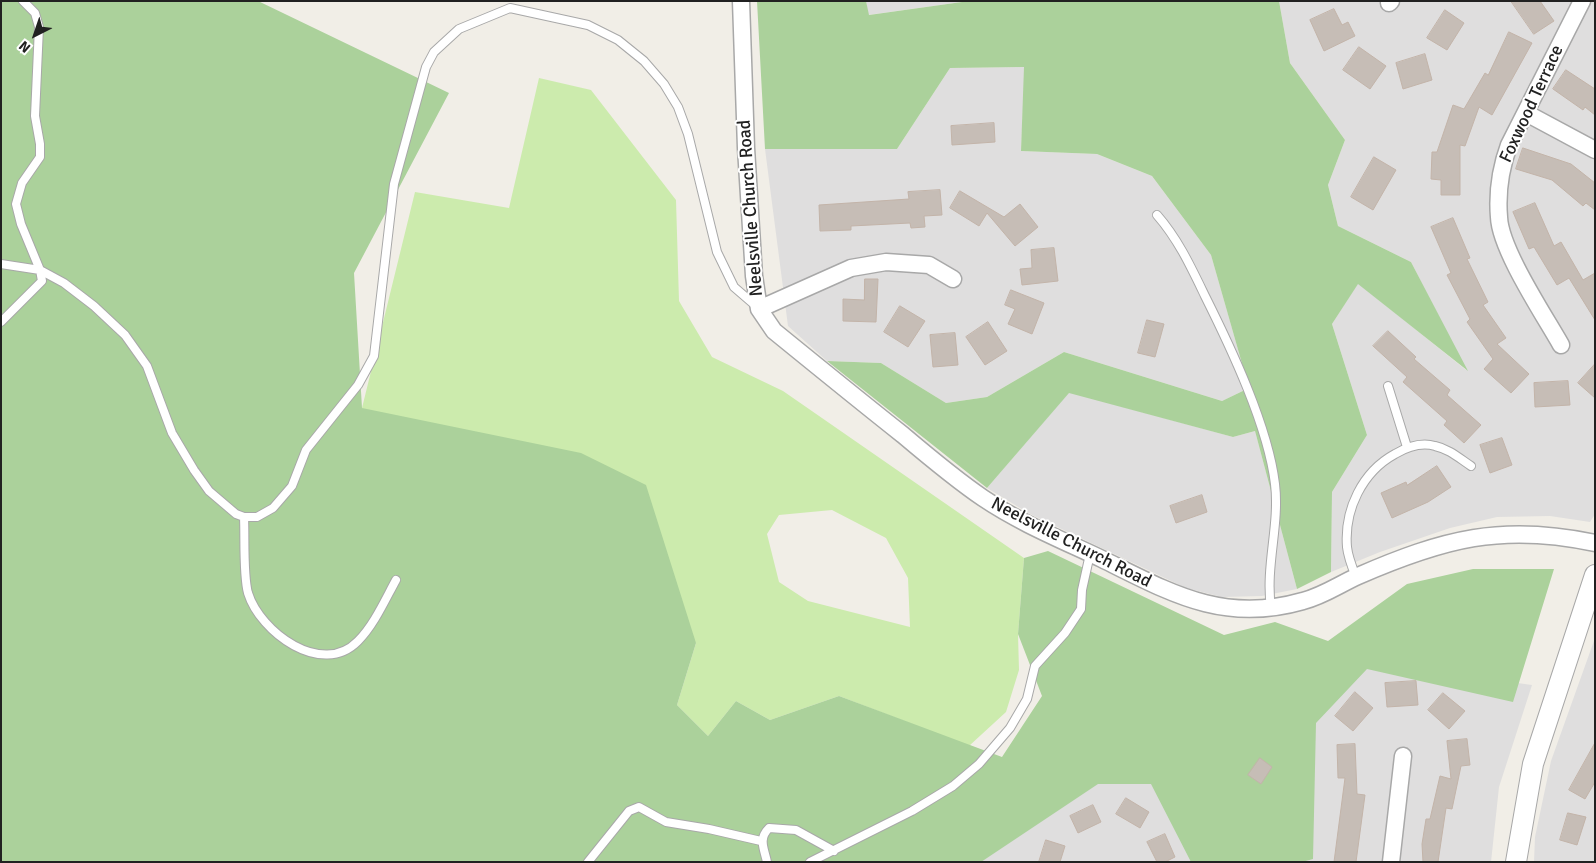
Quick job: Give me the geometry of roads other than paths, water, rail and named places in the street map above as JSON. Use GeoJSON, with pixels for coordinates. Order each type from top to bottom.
{"type":"FeatureCollection","features":[{"type":"Feature","properties":{"kind":"street","name":"Neelsville Church Road"},"geometry":{"type":"LineString","coordinates":[[741,1],[746,148],[754,276],[759,309],[774,330],[983,498],[1026,522],[1185,599],[1232,609],[1270,608],[1305,601],[1356,577],[1415,553],[1491,534],[1520,532],[1561,536],[1595,543]]}},
{"type":"Feature","properties":{"kind":"street","name":"Foxwood Terrace"},"geometry":{"type":"LineString","coordinates":[[1561,345],[1508,250],[1498,218],[1502,166],[1509,145],[1582,1]]}},
{"type":"Feature","properties":{"kind":"street"},"geometry":{"type":"LineString","coordinates":[[1526,113],[1595,150]]}},
{"type":"Feature","properties":{"kind":"street"},"geometry":{"type":"LineString","coordinates":[[759,309],[851,268],[878,264],[929,265],[954,278]]}},
{"type":"Feature","properties":{"kind":"street"},"geometry":{"type":"LineString","coordinates":[[1516,862],[1533,764],[1595,575]]}},
{"type":"Feature","properties":{"kind":"street"},"geometry":{"type":"LineString","coordinates":[[1392,862],[1403,756]]}},
{"type":"Feature","properties":{"kind":"lane"},"geometry":{"type":"LineString","coordinates":[[1,322],[42,281],[40,270],[21,224],[16,204],[22,183],[40,157],[36,116],[39,27],[35,13],[23,1]]}},
{"type":"Feature","properties":{"kind":"lane"},"geometry":{"type":"LineString","coordinates":[[1,264],[40,270],[64,283],[94,306],[125,335],[147,366],[172,433],[194,470],[214,496],[236,514],[244,517],[257,517],[273,508],[292,486],[306,450],[358,385],[374,356],[394,184],[426,67],[434,52],[459,29],[510,5],[588,25],[618,40],[644,61],[664,84],[678,107],[688,134],[717,252],[734,287],[759,309]]}},
{"type":"Feature","properties":{"kind":"lane"},"geometry":{"type":"LineString","coordinates":[[1157,215],[1181,248],[1226,338],[1268,454],[1275,493],[1268,575],[1270,608]]}},
{"type":"Feature","properties":{"kind":"lane"},"geometry":{"type":"LineString","coordinates":[[1388,386],[1407,446]]}},
{"type":"Feature","properties":{"kind":"lane"},"geometry":{"type":"LineString","coordinates":[[1356,577],[1347,547],[1350,519],[1356,495],[1366,477],[1376,466],[1407,446],[1433,445],[1450,451],[1471,466]]}},
{"type":"Feature","properties":{"kind":"lane"},"geometry":{"type":"LineString","coordinates":[[244,517],[248,592],[254,608],[264,623],[304,652],[325,654],[343,652],[358,641],[396,580]]}},
{"type":"Feature","properties":{"kind":"lane"},"geometry":{"type":"LineString","coordinates":[[810,862],[912,811],[953,786],[979,764],[1004,735],[1027,699],[1035,666],[1064,632],[1081,608],[1082,590],[1090,554]]}},
{"type":"Feature","properties":{"kind":"lane"},"geometry":{"type":"LineString","coordinates":[[588,862],[629,811],[639,807],[666,822],[709,829],[761,841]]}},
{"type":"Feature","properties":{"kind":"lane"},"geometry":{"type":"LineString","coordinates":[[767,862],[761,841],[763,834],[769,828],[796,830],[834,851]]}}]}
